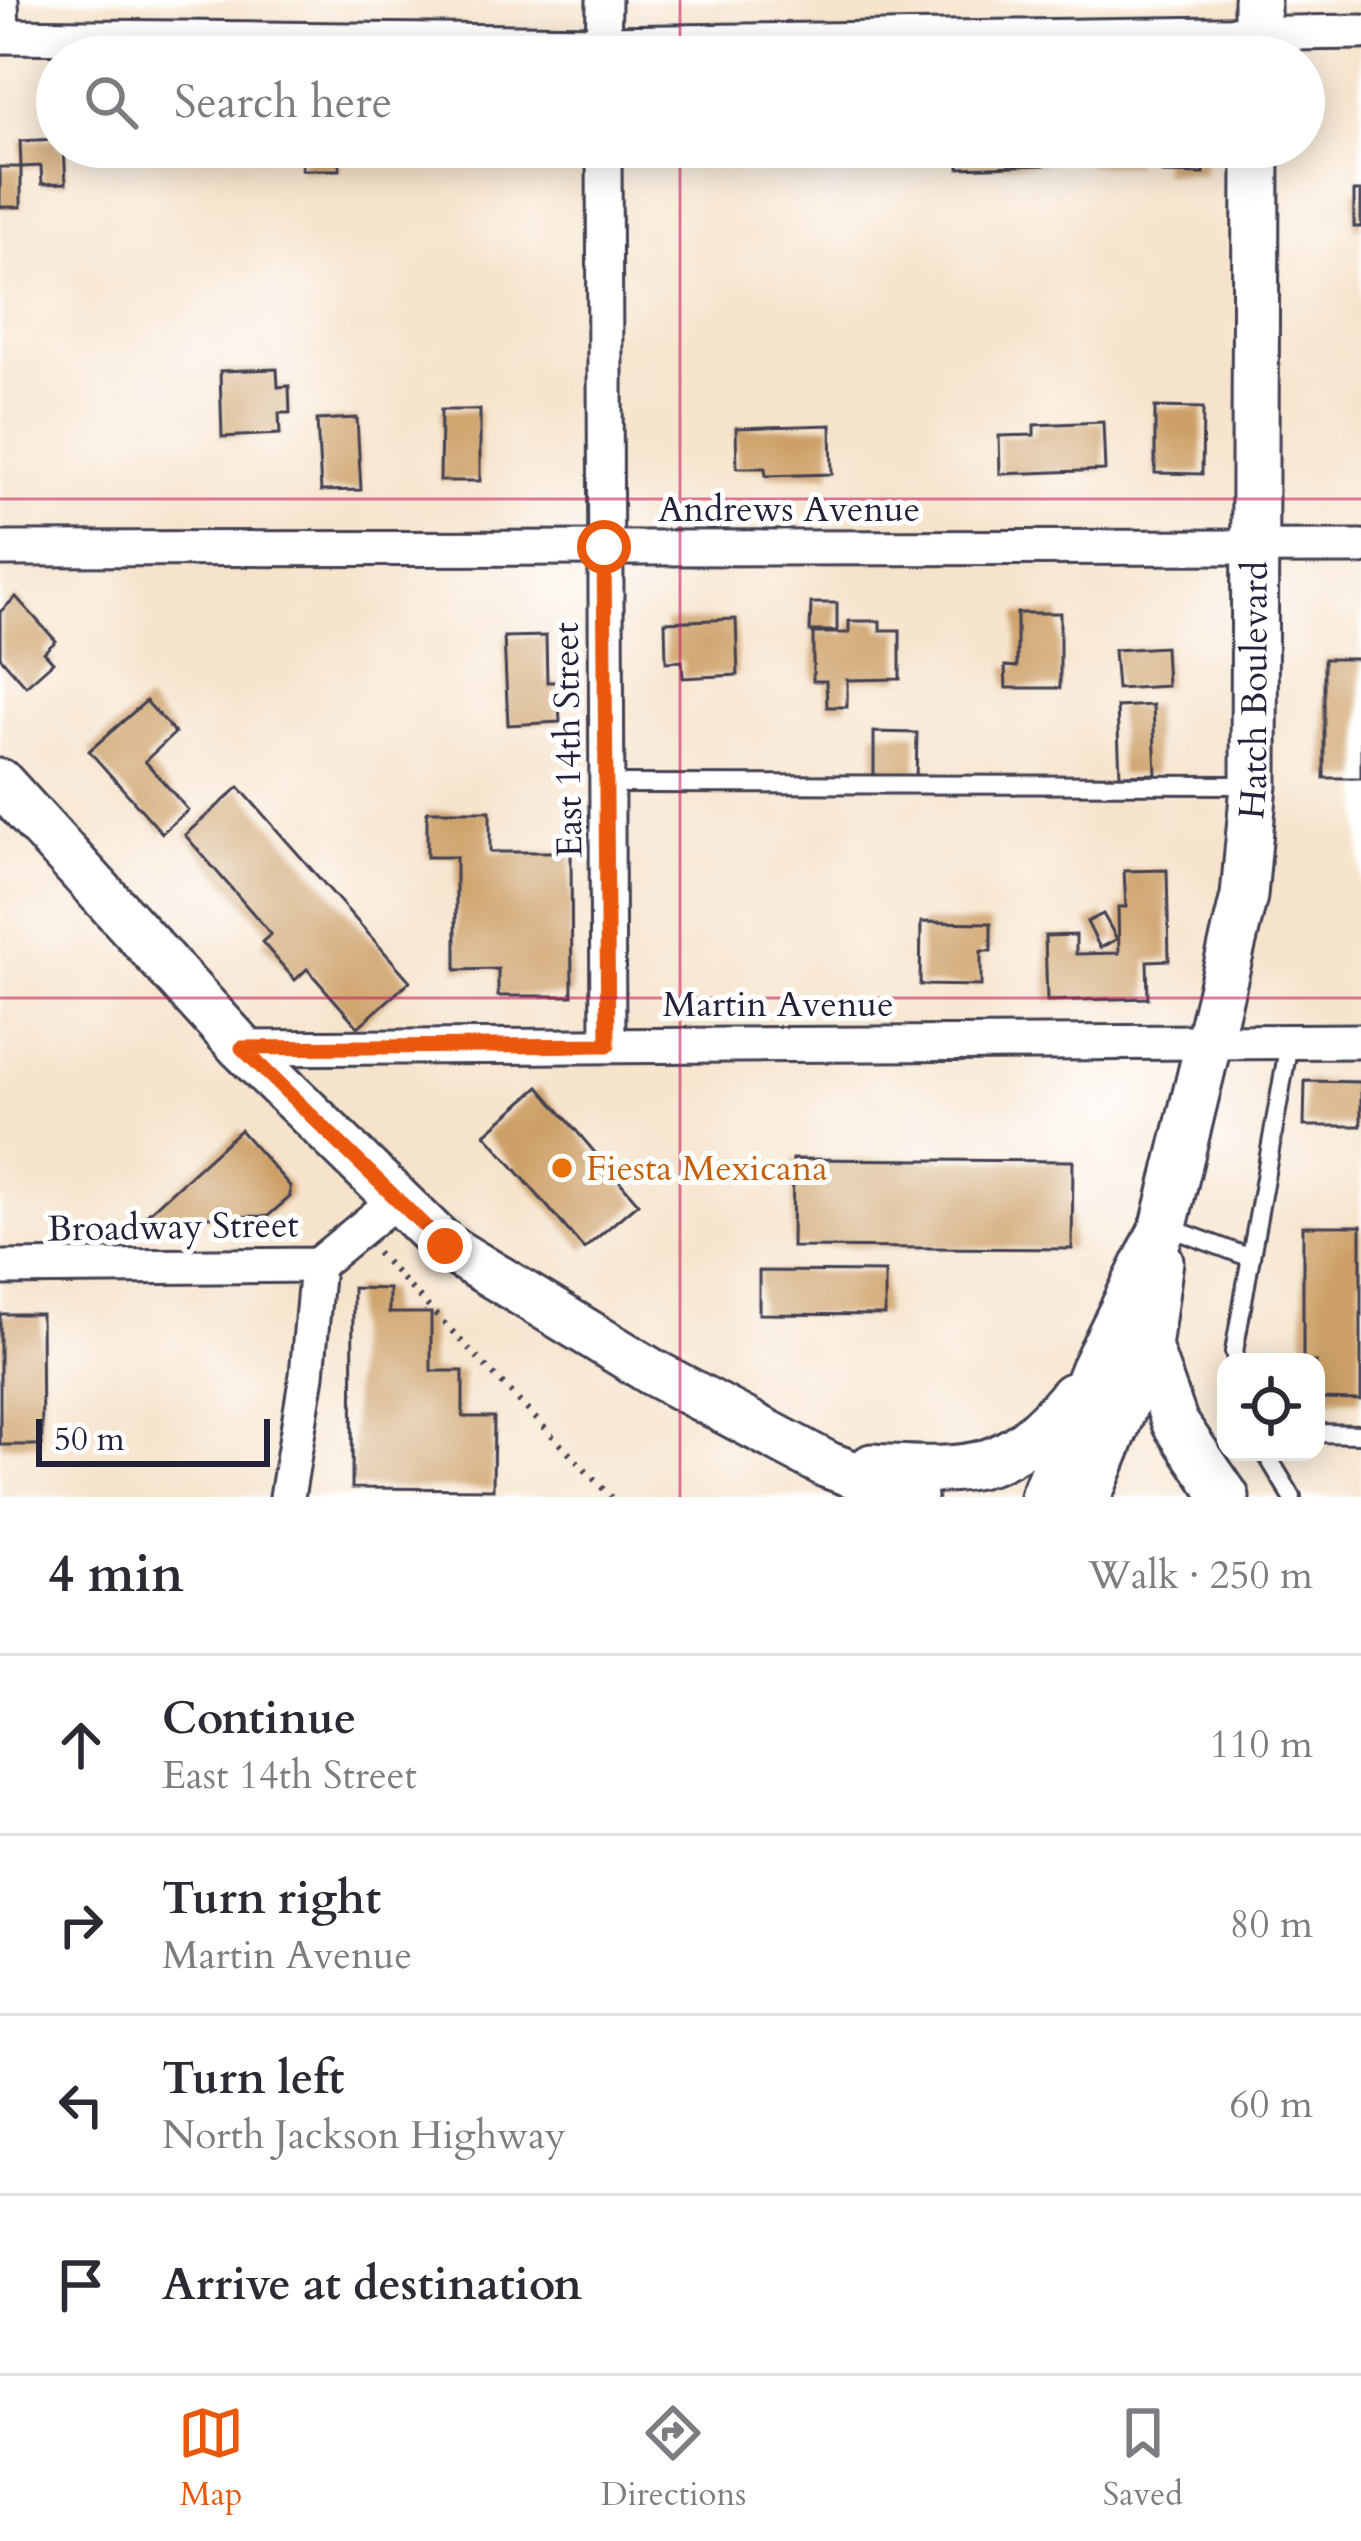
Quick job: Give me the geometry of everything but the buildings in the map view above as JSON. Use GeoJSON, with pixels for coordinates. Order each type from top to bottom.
{"type":"FeatureCollection","features":[{"type":"Feature","properties":{"kind":"main road","name":"Hatch Boulevard"},"geometry":{"type":"LineString","coordinates":[[1088,1497],[1148,1347],[1164,1226],[1244,896],[1254,785],[1256,168]]}},
{"type":"Feature","properties":{"kind":"main road"},"geometry":{"type":"LineString","coordinates":[[0,782],[242,1048],[445,1246],[545,1311],[839,1481],[914,1497]]}},
{"type":"Feature","properties":{"kind":"main road","name":"Hatch Boulevard"},"geometry":{"type":"LineString","coordinates":[[1043,1497],[1093,1370],[1164,1226]]}},
{"type":"Feature","properties":{"kind":"main road"},"geometry":{"type":"LineString","coordinates":[[1148,1347],[1175,1423],[1226,1497]]}},
{"type":"Feature","properties":{"kind":"main road"},"geometry":{"type":"LineString","coordinates":[[839,1481],[951,1471],[1001,1461],[1032,1442],[1093,1370]]}},
{"type":"Feature","properties":{"kind":"street"},"geometry":{"type":"LineString","coordinates":[[1,0],[1,36],[36,37]]}},
{"type":"Feature","properties":{"kind":"street"},"geometry":{"type":"LineString","coordinates":[[603,36],[604,0]]}},
{"type":"Feature","properties":{"kind":"street"},"geometry":{"type":"LineString","coordinates":[[1100,36],[1361,32]]}},
{"type":"Feature","properties":{"kind":"street","name":"East 14th Street"},"geometry":{"type":"LineString","coordinates":[[604,168],[608,1045]]}},
{"type":"Feature","properties":{"kind":"street","name":"Andrews Avenue"},"geometry":{"type":"LineString","coordinates":[[0,548],[1361,547]]}},
{"type":"Feature","properties":{"kind":"street","name":"Martin Avenue"},"geometry":{"type":"LineString","coordinates":[[242,1048],[1361,1041]]}},
{"type":"Feature","properties":{"kind":"street","name":"Broadway Street"},"geometry":{"type":"LineString","coordinates":[[0,1268],[317,1264],[396,1200]]}},
{"type":"Feature","properties":{"kind":"street"},"geometry":{"type":"LineString","coordinates":[[287,1497],[308,1375],[317,1264]]}},
{"type":"Feature","properties":{"kind":"lane"},"geometry":{"type":"LineString","coordinates":[[609,784],[1254,785]]}},
{"type":"Feature","properties":{"kind":"lane"},"geometry":{"type":"LineString","coordinates":[[1238,1353],[1251,1258],[1302,1042]]}},
{"type":"Feature","properties":{"kind":"lane"},"geometry":{"type":"LineString","coordinates":[[1164,1226],[1251,1258]]}},
{"type":"Feature","properties":{"kind":"lane"},"geometry":{"type":"LineString","coordinates":[[1325,1433],[1361,1433]]}},
{"type":"Feature","properties":{"kind":"lane"},"geometry":{"type":"LineString","coordinates":[[1270,1461],[1292,1497]]}},
{"type":"Feature","properties":{"kind":"path"},"geometry":{"type":"LineString","coordinates":[[358,1233],[610,1497]]}},
{"type":"Feature","properties":{"kind":"place","name":"Fiesta Mexicana"},"geometry":{"type":"Point","coordinates":[562,1168]}},
{"type":"Feature","properties":{"kind":"route"},"geometry":{"type":"LineString","coordinates":[[445,1246],[328,1137],[242,1048],[608,1045],[604,547]]}}]}
